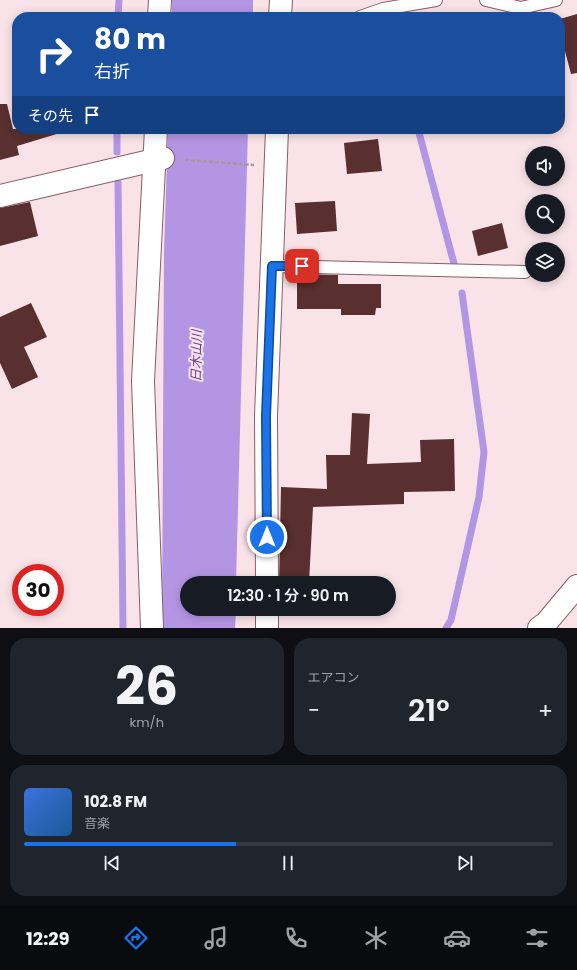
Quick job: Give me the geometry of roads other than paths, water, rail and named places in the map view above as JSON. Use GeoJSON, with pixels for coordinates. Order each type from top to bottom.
{"type":"FeatureCollection","features":[{"type":"Feature","properties":{"kind":"main road"},"geometry":{"type":"LineString","coordinates":[[159,12],[160,0]]}},
{"type":"Feature","properties":{"kind":"main road"},"geometry":{"type":"LineString","coordinates":[[280,12],[281,0]]}},
{"type":"Feature","properties":{"kind":"main road"},"geometry":{"type":"LineString","coordinates":[[152,628],[143,381],[159,159],[156,134]]}},
{"type":"Feature","properties":{"kind":"main road"},"geometry":{"type":"LineString","coordinates":[[267,576],[266,416],[277,134]]}},
{"type":"Feature","properties":{"kind":"main road"},"geometry":{"type":"LineString","coordinates":[[0,196],[159,159]]}},
{"type":"Feature","properties":{"kind":"main road"},"geometry":{"type":"LineString","coordinates":[[539,628],[546,623],[577,586]]}},
{"type":"Feature","properties":{"kind":"main road"},"geometry":{"type":"LineString","coordinates":[[267,616],[267,628]]}},
{"type":"Feature","properties":{"kind":"lane"},"geometry":{"type":"LineString","coordinates":[[374,12],[383,9],[436,0]]}},
{"type":"Feature","properties":{"kind":"lane"},"geometry":{"type":"LineString","coordinates":[[486,0],[521,8],[556,0]]}},
{"type":"Feature","properties":{"kind":"lane"},"geometry":{"type":"LineString","coordinates":[[272,266],[455,269],[525,272]]}},
{"type":"Feature","properties":{"kind":"water"},"geometry":{"type":"Polygon","coordinates":[[[172,0],[253,0],[253,12],[172,12],[172,0]]]}},
{"type":"Feature","properties":{"kind":"water","name":"日木山川"},"geometry":{"type":"Polygon","coordinates":[[[168,134],[248,134],[236,576],[180,576],[180,616],[236,616],[235,628],[162,628],[164,252],[168,134]]]}},
{"type":"Feature","properties":{"kind":"waterway"},"geometry":{"type":"LineString","coordinates":[[118,12],[119,0]]}},
{"type":"Feature","properties":{"kind":"waterway"},"geometry":{"type":"LineString","coordinates":[[117,134],[117,152]]}},
{"type":"Feature","properties":{"kind":"waterway"},"geometry":{"type":"LineString","coordinates":[[419,134],[456,271]]}},
{"type":"Feature","properties":{"kind":"waterway"},"geometry":{"type":"LineString","coordinates":[[118,183],[123,628]]}},
{"type":"Feature","properties":{"kind":"waterway"},"geometry":{"type":"LineString","coordinates":[[446,628],[451,620],[479,497],[484,452],[462,293]]}}]}
